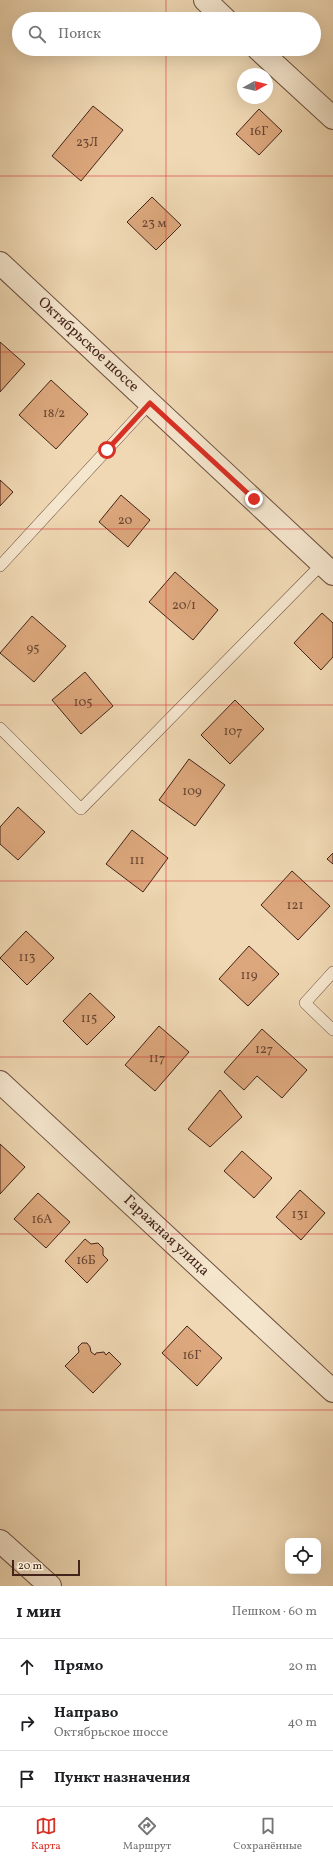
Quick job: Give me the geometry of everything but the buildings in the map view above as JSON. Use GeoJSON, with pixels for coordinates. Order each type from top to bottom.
{"type":"FeatureCollection","features":[{"type":"Feature","properties":{"kind":"street"},"geometry":{"type":"LineString","coordinates":[[205,0],[218,12]]}},
{"type":"Feature","properties":{"kind":"street"},"geometry":{"type":"LineString","coordinates":[[266,56],[333,118]]}},
{"type":"Feature","properties":{"kind":"street","name":"Октябрьское шоссе"},"geometry":{"type":"LineString","coordinates":[[0,264],[328,569]]}},
{"type":"Feature","properties":{"kind":"street","name":"Гаражная улица"},"geometry":{"type":"LineString","coordinates":[[0,1082],[333,1391]]}},
{"type":"Feature","properties":{"kind":"street"},"geometry":{"type":"LineString","coordinates":[[0,1541],[50,1586]]}},
{"type":"Feature","properties":{"kind":"lane"},"geometry":{"type":"LineString","coordinates":[[0,566],[150,403]]}},
{"type":"Feature","properties":{"kind":"lane"},"geometry":{"type":"LineString","coordinates":[[0,728],[81,809],[328,569]]}},
{"type":"Feature","properties":{"kind":"lane"},"geometry":{"type":"LineString","coordinates":[[333,972],[305,1003],[333,1030]]}},
{"type":"Feature","properties":{"kind":"route"},"geometry":{"type":"LineString","coordinates":[[107,450],[150,403],[254,499]]}}]}
